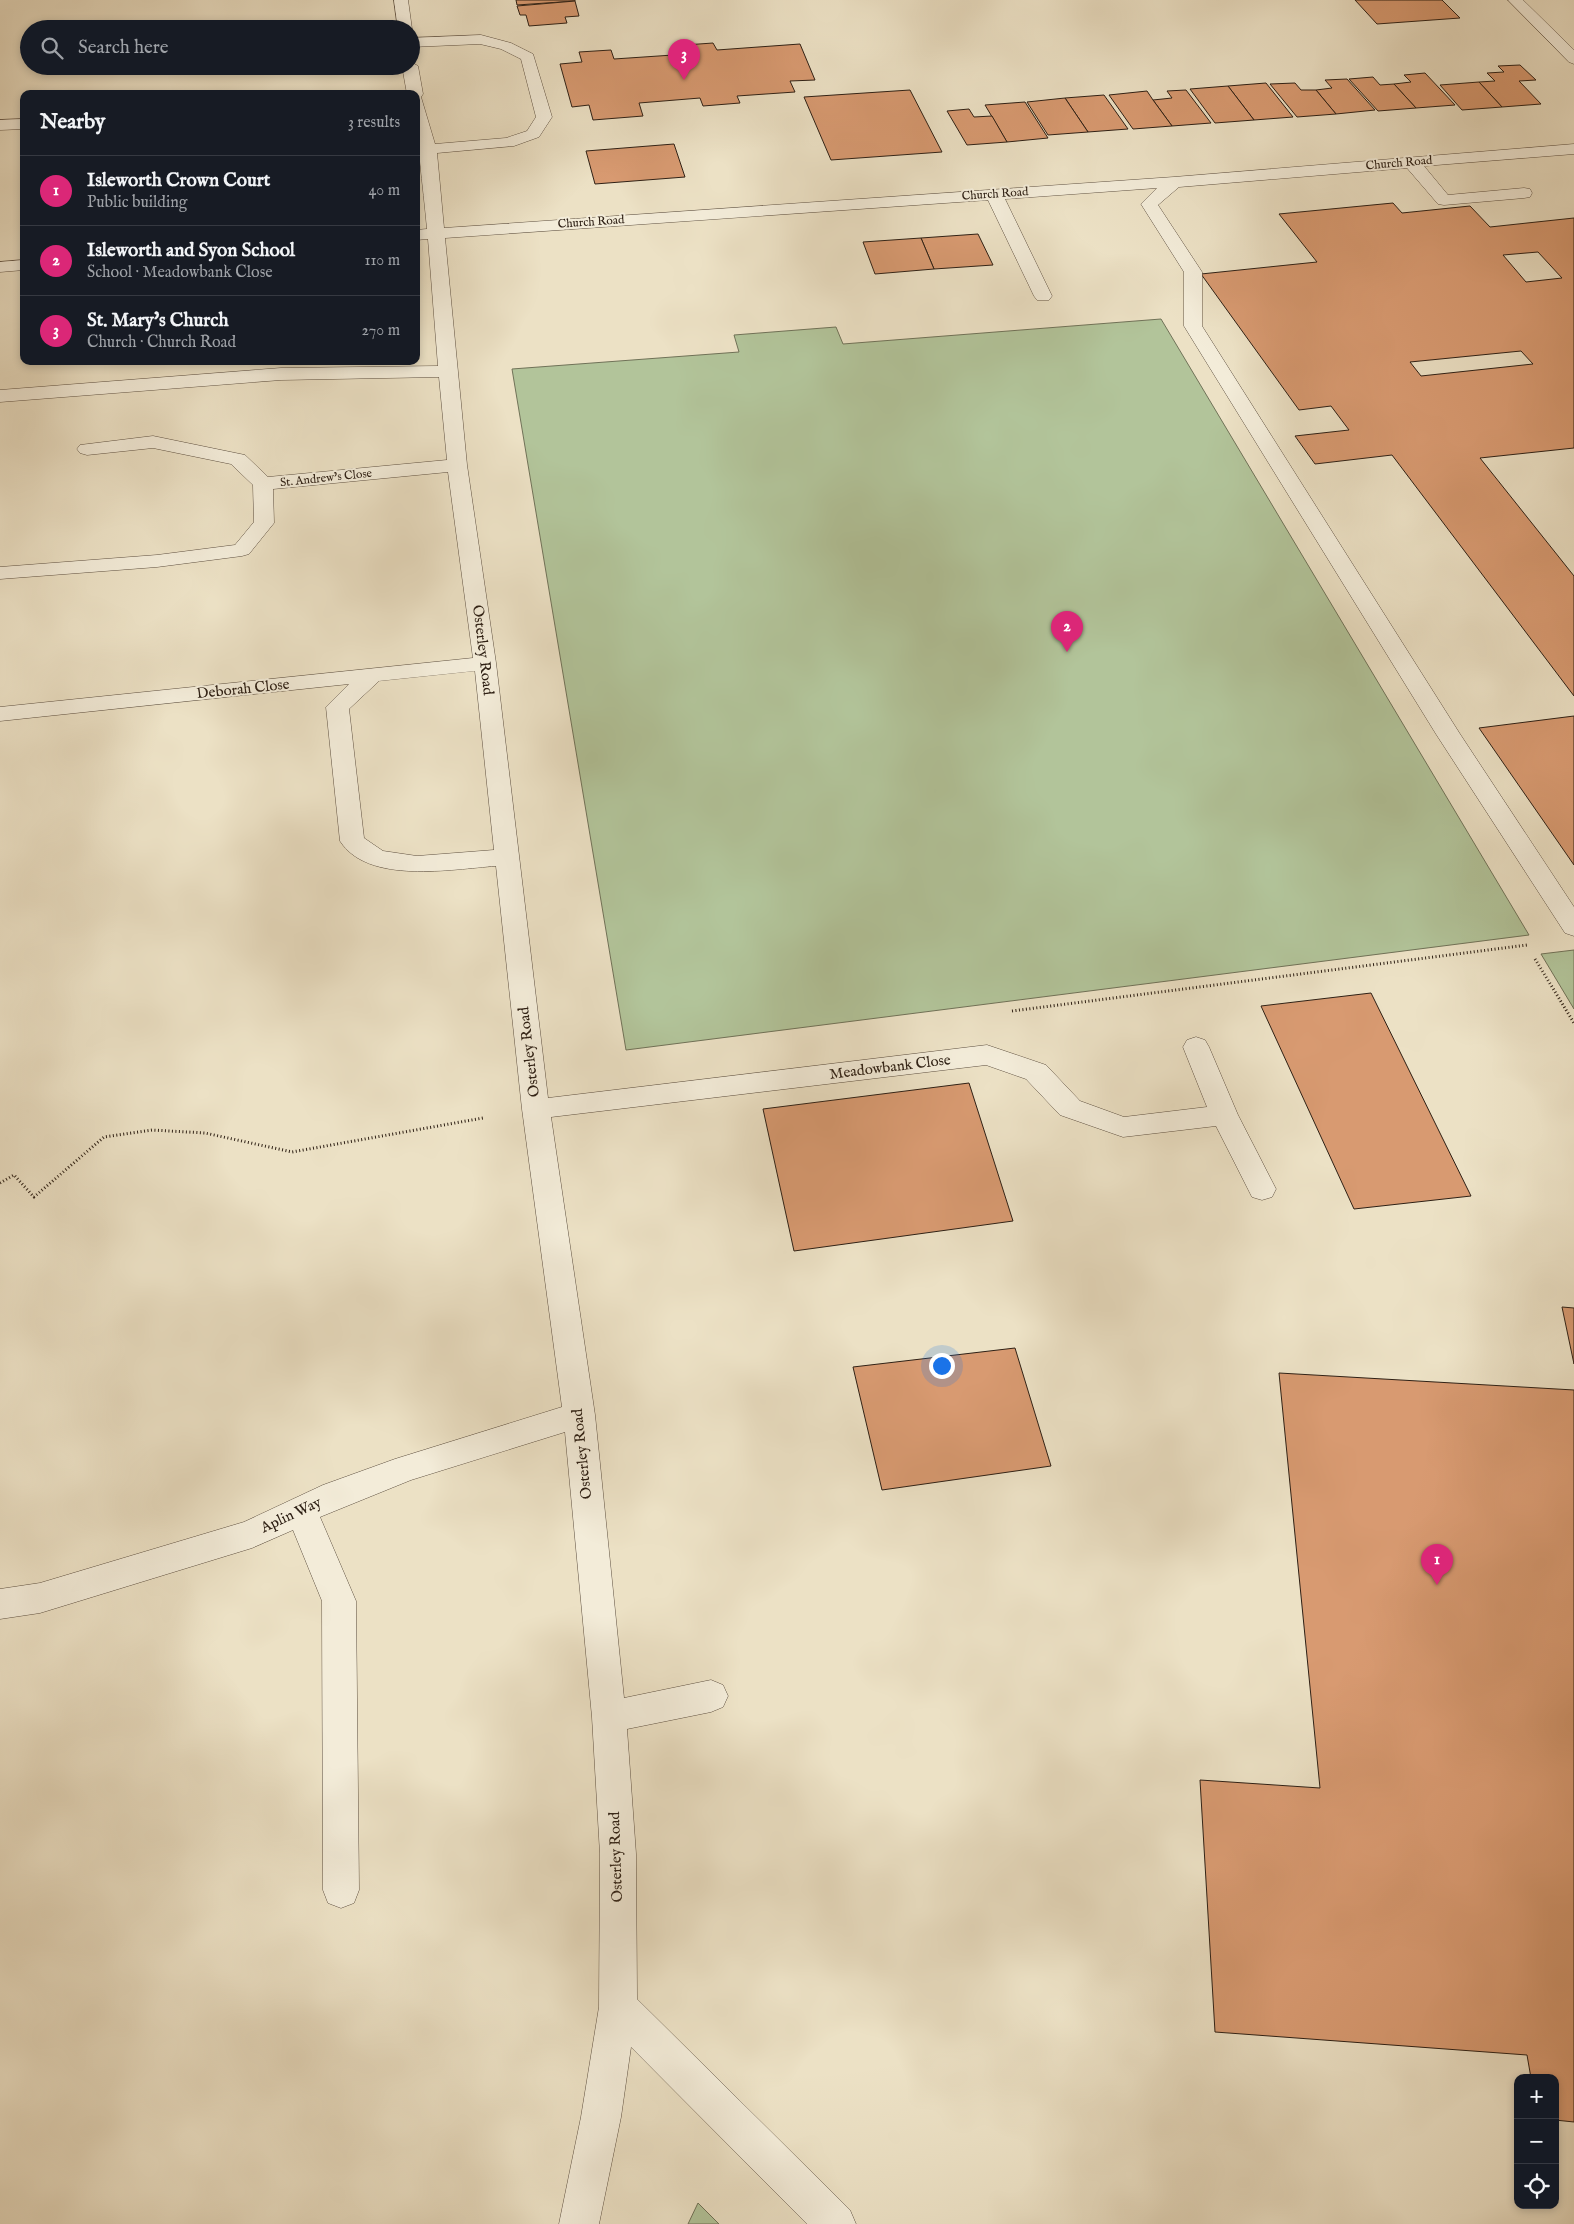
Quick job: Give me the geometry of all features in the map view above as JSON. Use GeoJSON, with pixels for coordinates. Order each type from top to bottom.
{"type":"FeatureCollection","features":[{"type":"Feature","properties":{"kind":"street"},"geometry":{"type":"LineString","coordinates":[[402,0],[404,20]]}},
{"type":"Feature","properties":{"kind":"street"},"geometry":{"type":"LineString","coordinates":[[1515,0],[1574,59]]}},
{"type":"Feature","properties":{"kind":"street"},"geometry":{"type":"LineString","coordinates":[[420,42],[481,39],[506,46],[528,57],[544,117],[533,134],[508,143],[428,149]]}},
{"type":"Feature","properties":{"kind":"street"},"geometry":{"type":"LineString","coordinates":[[412,75],[414,90]]}},
{"type":"Feature","properties":{"kind":"street","name":"Osterley Road"},"geometry":{"type":"LineString","coordinates":[[420,117],[428,149],[427,234],[449,371],[457,465],[485,663],[536,1109],[578,1415],[609,1717],[618,1854],[618,2007],[601,2117],[579,2224]]}},
{"type":"Feature","properties":{"kind":"street"},"geometry":{"type":"LineString","coordinates":[[0,125],[20,124]]}},
{"type":"Feature","properties":{"kind":"street","name":"Church Road"},"geometry":{"type":"LineString","coordinates":[[427,234],[1174,182],[1574,149]]}},
{"type":"Feature","properties":{"kind":"street"},"geometry":{"type":"LineString","coordinates":[[1411,162],[1444,200],[1524,193]]}},
{"type":"Feature","properties":{"kind":"street"},"geometry":{"type":"LineString","coordinates":[[1174,182],[1149,204],[1193,272],[1193,326],[1448,734],[1574,927]]}},
{"type":"Feature","properties":{"kind":"street"},"geometry":{"type":"LineString","coordinates":[[994,194],[1043,296]]}},
{"type":"Feature","properties":{"kind":"street"},"geometry":{"type":"LineString","coordinates":[[0,267],[20,265]]}},
{"type":"Feature","properties":{"kind":"street"},"geometry":{"type":"LineString","coordinates":[[0,396],[281,374],[449,371]]}},
{"type":"Feature","properties":{"kind":"street","name":"St. Andrew's Close"},"geometry":{"type":"LineString","coordinates":[[87,449],[154,442],[238,459],[263,484],[457,465]]}},
{"type":"Feature","properties":{"kind":"street"},"geometry":{"type":"LineString","coordinates":[[0,574],[157,561],[242,550],[264,523],[263,484]]}},
{"type":"Feature","properties":{"kind":"street","name":"Deborah Close"},"geometry":{"type":"LineString","coordinates":[[0,714],[485,663]]}},
{"type":"Feature","properties":{"kind":"street"},"geometry":{"type":"LineString","coordinates":[[372,675],[337,707],[352,841],[376,858],[418,864],[507,857]]}},
{"type":"Feature","properties":{"kind":"street"},"geometry":{"type":"LineString","coordinates":[[1196,1047],[1224,1115],[1262,1189]]}},
{"type":"Feature","properties":{"kind":"street","name":"Meadowbank Close"},"geometry":{"type":"LineString","coordinates":[[536,1109],[987,1055],[1036,1072],[1070,1108],[1123,1128],[1224,1115]]}},
{"type":"Feature","properties":{"kind":"street","name":"Aplin Way"},"geometry":{"type":"LineString","coordinates":[[0,1604],[40,1598],[252,1534],[334,1495],[406,1468],[578,1415]]}},
{"type":"Feature","properties":{"kind":"street"},"geometry":{"type":"LineString","coordinates":[[301,1511],[339,1601],[341,1890]]}},
{"type":"Feature","properties":{"kind":"street"},"geometry":{"type":"LineString","coordinates":[[609,1717],[711,1696]]}},
{"type":"Feature","properties":{"kind":"street"},"geometry":{"type":"LineString","coordinates":[[618,2007],[836,2224]]}},
{"type":"Feature","properties":{"kind":"path"},"geometry":{"type":"LineString","coordinates":[[1003,1012],[1526,945],[1574,1023]]}},
{"type":"Feature","properties":{"kind":"path"},"geometry":{"type":"LineString","coordinates":[[0,1183],[14,1175],[34,1197],[104,1137],[152,1130],[205,1133],[292,1152],[536,1109]]}},
{"type":"Feature","properties":{"kind":"green space"},"geometry":{"type":"Polygon","coordinates":[[[1161,319],[1529,935],[626,1050],[512,369],[739,352],[734,335],[836,327],[843,344],[1161,319]]]}},
{"type":"Feature","properties":{"kind":"green space"},"geometry":{"type":"Polygon","coordinates":[[[1574,950],[1574,1009],[1541,954],[1574,950]]]}},
{"type":"Feature","properties":{"kind":"green space"},"geometry":{"type":"Polygon","coordinates":[[[698,2203],[719,2224],[688,2224],[698,2203]]]}},
{"type":"Feature","properties":{"kind":"building"},"geometry":{"type":"Polygon","coordinates":[[[516,0],[575,0],[575,1],[517,5],[516,0]]]}},
{"type":"Feature","properties":{"kind":"building"},"geometry":{"type":"Polygon","coordinates":[[[1355,0],[1442,0],[1460,18],[1377,24],[1355,0]]]}},
{"type":"Feature","properties":{"kind":"building"},"geometry":{"type":"Polygon","coordinates":[[[575,1],[579,16],[565,17],[567,23],[529,26],[526,15],[520,15],[517,6],[575,1]]]}},
{"type":"Feature","properties":{"kind":"building"},"geometry":{"type":"Polygon","coordinates":[[[713,43],[717,50],[800,44],[815,80],[790,81],[795,92],[737,96],[740,103],[703,106],[700,98],[639,103],[643,116],[593,120],[589,105],[572,107],[560,64],[582,62],[579,52],[611,50],[614,59],[688,54],[685,45],[713,43]]]}},
{"type":"Feature","properties":{"kind":"building"},"geometry":{"type":"Polygon","coordinates":[[[1520,65],[1536,80],[1519,81],[1541,104],[1502,107],[1479,82],[1495,81],[1487,73],[1504,72],[1498,66],[1520,65]]]}},
{"type":"Feature","properties":{"kind":"building"},"geometry":{"type":"Polygon","coordinates":[[[1425,73],[1455,105],[1416,108],[1394,84],[1411,82],[1404,75],[1425,73]]]}},
{"type":"Feature","properties":{"kind":"building"},"geometry":{"type":"Polygon","coordinates":[[[1373,77],[1380,85],[1394,84],[1416,108],[1378,111],[1349,79],[1373,77]]]}},
{"type":"Feature","properties":{"kind":"building"},"geometry":{"type":"Polygon","coordinates":[[[1347,79],[1375,110],[1336,114],[1316,90],[1332,88],[1325,80],[1347,79]]]}},
{"type":"Feature","properties":{"kind":"building"},"geometry":{"type":"Polygon","coordinates":[[[1479,82],[1502,107],[1462,110],[1440,85],[1479,82]]]}},
{"type":"Feature","properties":{"kind":"building"},"geometry":{"type":"Polygon","coordinates":[[[1266,83],[1293,117],[1254,120],[1228,86],[1266,83]]]}},
{"type":"Feature","properties":{"kind":"building"},"geometry":{"type":"Polygon","coordinates":[[[1295,83],[1301,90],[1316,90],[1336,114],[1297,117],[1270,84],[1295,83]]]}},
{"type":"Feature","properties":{"kind":"building"},"geometry":{"type":"Polygon","coordinates":[[[1228,86],[1254,120],[1215,123],[1190,89],[1228,86]]]}},
{"type":"Feature","properties":{"kind":"building"},"geometry":{"type":"Polygon","coordinates":[[[910,90],[942,152],[831,160],[804,97],[910,90]]]}},
{"type":"Feature","properties":{"kind":"building"},"geometry":{"type":"Polygon","coordinates":[[[1186,90],[1211,123],[1172,126],[1153,100],[1172,98],[1167,91],[1186,90]]]}},
{"type":"Feature","properties":{"kind":"building"},"geometry":{"type":"Polygon","coordinates":[[[1147,91],[1172,126],[1133,129],[1109,95],[1147,91]]]}},
{"type":"Feature","properties":{"kind":"building"},"geometry":{"type":"Polygon","coordinates":[[[1104,95],[1128,129],[1088,132],[1065,98],[1104,95]]]}},
{"type":"Feature","properties":{"kind":"building"},"geometry":{"type":"Polygon","coordinates":[[[1065,98],[1088,132],[1048,135],[1027,102],[1065,98]]]}},
{"type":"Feature","properties":{"kind":"building"},"geometry":{"type":"Polygon","coordinates":[[[1025,102],[1048,138],[1007,142],[985,105],[1025,102]]]}},
{"type":"Feature","properties":{"kind":"building"},"geometry":{"type":"Polygon","coordinates":[[[969,109],[974,117],[992,116],[1007,142],[967,145],[947,111],[969,109]]]}},
{"type":"Feature","properties":{"kind":"building"},"geometry":{"type":"Polygon","coordinates":[[[674,144],[685,177],[595,184],[586,151],[674,144]]]}},
{"type":"Feature","properties":{"kind":"building"},"geometry":{"type":"Polygon","coordinates":[[[1393,203],[1402,213],[1470,206],[1490,227],[1574,218],[1574,448],[1480,458],[1574,576],[1574,696],[1392,455],[1315,464],[1295,436],[1349,430],[1331,406],[1299,410],[1201,274],[1317,262],[1279,214],[1393,203]],[[1538,252],[1503,255],[1526,282],[1562,278],[1538,252]],[[1521,351],[1410,362],[1421,376],[1533,364],[1521,351]]]}},
{"type":"Feature","properties":{"kind":"building"},"geometry":{"type":"Polygon","coordinates":[[[978,234],[993,265],[934,269],[921,238],[978,234]]]}},
{"type":"Feature","properties":{"kind":"building"},"geometry":{"type":"Polygon","coordinates":[[[921,238],[934,269],[875,274],[863,242],[921,238]]]}},
{"type":"Feature","properties":{"kind":"building"},"geometry":{"type":"Polygon","coordinates":[[[1574,716],[1574,865],[1479,728],[1574,716]]]}},
{"type":"Feature","properties":{"kind":"building"},"geometry":{"type":"Polygon","coordinates":[[[1371,993],[1471,1196],[1354,1209],[1261,1006],[1371,993]]]}},
{"type":"Feature","properties":{"kind":"building"},"geometry":{"type":"Polygon","coordinates":[[[969,1083],[1013,1221],[794,1251],[763,1109],[969,1083]]]}},
{"type":"Feature","properties":{"kind":"building"},"geometry":{"type":"Polygon","coordinates":[[[1562,1307],[1574,1308],[1574,1364],[1562,1307]]]}},
{"type":"Feature","properties":{"kind":"building"},"geometry":{"type":"Polygon","coordinates":[[[1015,1348],[1051,1466],[882,1490],[853,1367],[1015,1348]]]}},
{"type":"Feature","properties":{"kind":"building"},"geometry":{"type":"Polygon","coordinates":[[[1279,1373],[1574,1390],[1574,2122],[1559,2120],[1559,2074],[1530,2074],[1527,2055],[1215,2032],[1200,1780],[1320,1788],[1279,1373]]]}},
{"type":"Feature","properties":{"kind":"place","name":"St. Mary's Church"},"geometry":{"type":"Point","coordinates":[684,80]}},
{"type":"Feature","properties":{"kind":"place","name":"Isleworth and Syon School"},"geometry":{"type":"Point","coordinates":[1067,652]}},
{"type":"Feature","properties":{"kind":"place","name":"Isleworth Crown Court"},"geometry":{"type":"Point","coordinates":[1437,1585]}}]}
